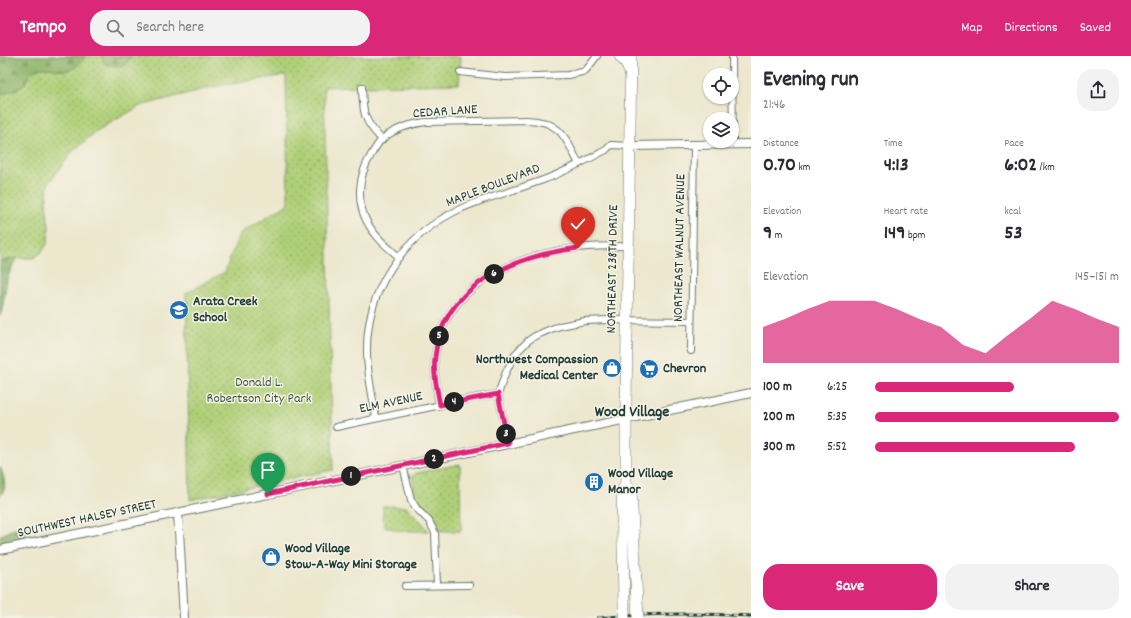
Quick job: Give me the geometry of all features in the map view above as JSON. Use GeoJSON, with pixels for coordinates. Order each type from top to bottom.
{"type":"FeatureCollection","features":[{"type":"Feature","properties":{"kind":"highway"},"geometry":{"type":"LineString","coordinates":[[620,56],[626,63],[630,77]]}},
{"type":"Feature","properties":{"kind":"highway","name":"NORTHEAST 238TH DRIVE"},"geometry":{"type":"LineString","coordinates":[[624,618],[622,492],[626,483],[629,246],[624,146],[631,56]]}},
{"type":"Feature","properties":{"kind":"highway","name":"NORTHEAST 238TH DRIVE"},"geometry":{"type":"LineString","coordinates":[[626,483],[631,492],[638,618]]}},
{"type":"Feature","properties":{"kind":"street"},"geometry":{"type":"LineString","coordinates":[[460,72],[505,77],[568,75],[586,70],[597,56]]}},
{"type":"Feature","properties":{"kind":"street"},"geometry":{"type":"LineString","coordinates":[[732,56],[733,112]]}},
{"type":"Feature","properties":{"kind":"street"},"geometry":{"type":"LineString","coordinates":[[362,87],[365,118],[382,140]]}},
{"type":"Feature","properties":{"kind":"street","name":"CEDAR LANE"},"geometry":{"type":"LineString","coordinates":[[399,257],[382,243],[366,220],[361,206],[360,185],[364,170],[376,146],[382,140],[402,128],[426,122],[536,120],[550,124],[562,133],[579,164]]}},
{"type":"Feature","properties":{"kind":"street"},"geometry":{"type":"LineString","coordinates":[[739,144],[751,144]]}},
{"type":"Feature","properties":{"kind":"street","name":"NORTHEAST WALNUT AVENUE"},"geometry":{"type":"LineString","coordinates":[[691,351],[694,145]]}},
{"type":"Feature","properties":{"kind":"street"},"geometry":{"type":"LineString","coordinates":[[624,146],[703,145]]}},
{"type":"Feature","properties":{"kind":"street","name":"MAPLE BOULEVARD"},"geometry":{"type":"LineString","coordinates":[[376,418],[368,369],[367,342],[369,327],[372,311],[379,290],[399,257],[421,233],[436,222],[459,209],[557,175],[606,150],[624,146]]}},
{"type":"Feature","properties":{"kind":"street"},"geometry":{"type":"LineString","coordinates":[[440,405],[434,369],[438,339],[448,316],[463,296],[470,290],[482,281],[505,268],[541,254],[586,247],[629,246]]}},
{"type":"Feature","properties":{"kind":"street"},"geometry":{"type":"LineString","coordinates":[[508,443],[498,394],[513,358],[523,345],[535,336],[560,326],[585,321],[691,322]]}},
{"type":"Feature","properties":{"kind":"street","name":"SOUTHWEST HALSEY STREET"},"geometry":{"type":"LineString","coordinates":[[0,550],[751,392]]}},
{"type":"Feature","properties":{"kind":"street","name":"ELM AVENUE"},"geometry":{"type":"LineString","coordinates":[[336,427],[498,394]]}},
{"type":"Feature","properties":{"kind":"street"},"geometry":{"type":"LineString","coordinates":[[403,465],[411,500],[429,521],[435,533],[437,585]]}},
{"type":"Feature","properties":{"kind":"street"},"geometry":{"type":"LineString","coordinates":[[178,513],[184,618]]}},
{"type":"Feature","properties":{"kind":"street"},"geometry":{"type":"LineString","coordinates":[[405,586],[469,585]]}},
{"type":"Feature","properties":{"kind":"green space","name":"Donald L. Robertson City Park"},"geometry":{"type":"Polygon","coordinates":[[[0,56],[461,56],[459,84],[324,87],[333,470],[190,500],[186,293],[225,272],[239,234],[288,204],[286,75],[212,87],[140,106],[98,130],[73,151],[48,184],[46,205],[49,227],[48,242],[42,252],[33,258],[16,258],[0,261],[0,56]]]}},
{"type":"Feature","properties":{"kind":"green space"},"geometry":{"type":"Polygon","coordinates":[[[0,56],[86,56],[73,69],[67,71],[49,68],[35,70],[30,74],[21,87],[0,94],[0,56]]]}},
{"type":"Feature","properties":{"kind":"green space"},"geometry":{"type":"Polygon","coordinates":[[[101,56],[132,56],[125,65],[117,66],[106,64],[101,56]]]}},
{"type":"Feature","properties":{"kind":"green space"},"geometry":{"type":"Polygon","coordinates":[[[16,258],[8,277],[0,316],[0,261],[16,258]]]}},
{"type":"Feature","properties":{"kind":"green space"},"geometry":{"type":"Polygon","coordinates":[[[460,464],[461,531],[441,531],[437,522],[417,498],[412,476],[417,473],[460,464]]]}},
{"type":"Feature","properties":{"kind":"green space"},"geometry":{"type":"Polygon","coordinates":[[[0,467],[5,484],[4,490],[0,496],[0,467]]]}},
{"type":"Feature","properties":{"kind":"green space"},"geometry":{"type":"Polygon","coordinates":[[[383,506],[407,507],[428,531],[400,531],[384,526],[383,506]]]}},
{"type":"Feature","properties":{"kind":"green space"},"geometry":{"type":"Polygon","coordinates":[[[23,526],[28,531],[25,536],[0,542],[0,535],[14,528],[23,526]]]}},
{"type":"Feature","properties":{"kind":"railway"},"geometry":{"type":"LineString","coordinates":[[598,618],[674,614],[751,616]]}},
{"type":"Feature","properties":{"kind":"place","name":"Arata Creek School"},"geometry":{"type":"Point","coordinates":[179,310]}},
{"type":"Feature","properties":{"kind":"place","name":"Northwest Compassion Medical Center"},"geometry":{"type":"Point","coordinates":[612,368]}},
{"type":"Feature","properties":{"kind":"place","name":"Chevron"},"geometry":{"type":"Point","coordinates":[649,369]}},
{"type":"Feature","properties":{"kind":"place","name":"Wood Village Manor"},"geometry":{"type":"Point","coordinates":[594,482]}},
{"type":"Feature","properties":{"kind":"place","name":"Wood Village Stow-A-Way Mini Storage"},"geometry":{"type":"Point","coordinates":[271,557]}},
{"type":"Feature","properties":{"kind":"district","name":"Wood Village"},"geometry":{"type":"Point","coordinates":[632,412]}},
{"type":"Feature","properties":{"kind":"route"},"geometry":{"type":"LineString","coordinates":[[268,494],[508,443],[498,394],[440,405],[434,369],[434,358],[438,339],[448,316],[456,304],[463,296],[482,281],[505,268],[534,256],[578,248]]}}]}
